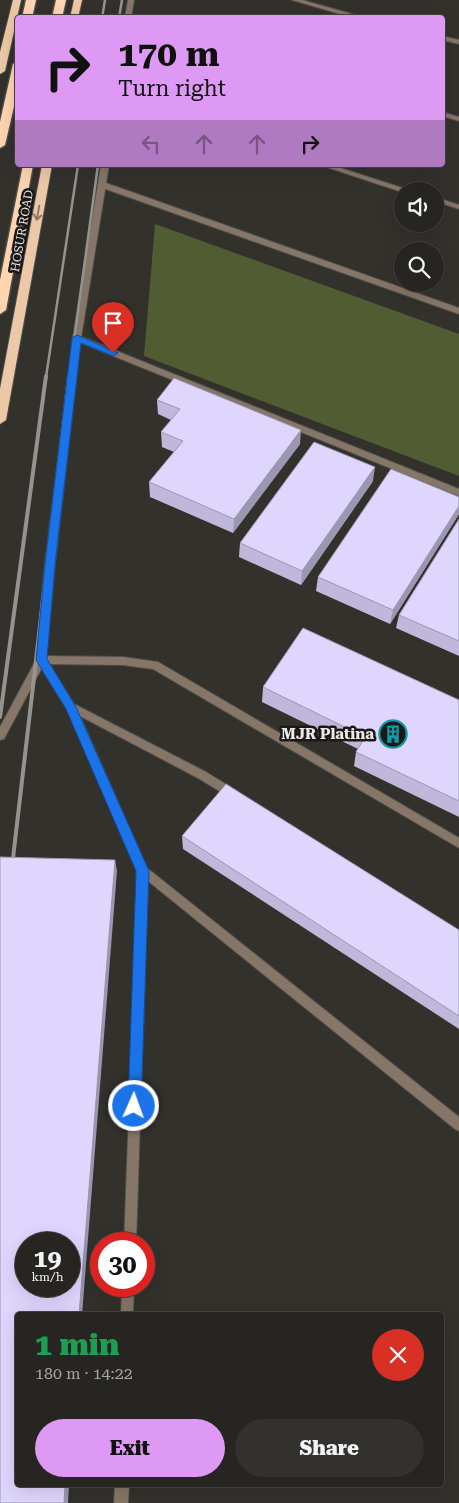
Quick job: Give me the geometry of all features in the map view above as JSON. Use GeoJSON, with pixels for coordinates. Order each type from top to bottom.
{"type":"FeatureCollection","features":[{"type":"Feature","properties":{"kind":"highway"},"geometry":{"type":"LineString","coordinates":[[0,71],[16,0]]}},
{"type":"Feature","properties":{"kind":"highway"},"geometry":{"type":"LineString","coordinates":[[28,15],[31,0]]}},
{"type":"Feature","properties":{"kind":"highway"},"geometry":{"type":"LineString","coordinates":[[58,15],[61,0]]}},
{"type":"Feature","properties":{"kind":"highway"},"geometry":{"type":"LineString","coordinates":[[75,15],[78,0]]}},
{"type":"Feature","properties":{"kind":"highway"},"geometry":{"type":"LineString","coordinates":[[0,145],[15,78]]}},
{"type":"Feature","properties":{"kind":"highway"},"geometry":{"type":"LineString","coordinates":[[0,310],[28,167]]}},
{"type":"Feature","properties":{"kind":"highway","name":"HOSUR ROAD"},"geometry":{"type":"LineString","coordinates":[[0,420],[47,167]]}},
{"type":"Feature","properties":{"kind":"street"},"geometry":{"type":"LineString","coordinates":[[128,15],[131,0]]}},
{"type":"Feature","properties":{"kind":"street"},"geometry":{"type":"LineString","coordinates":[[295,0],[352,15]]}},
{"type":"Feature","properties":{"kind":"street"},"geometry":{"type":"LineString","coordinates":[[445,39],[459,42]]}},
{"type":"Feature","properties":{"kind":"street"},"geometry":{"type":"LineString","coordinates":[[445,115],[459,118]]}},
{"type":"Feature","properties":{"kind":"street"},"geometry":{"type":"LineString","coordinates":[[0,736],[41,660],[50,564],[77,338],[105,167]]}},
{"type":"Feature","properties":{"kind":"street"},"geometry":{"type":"LineString","coordinates":[[330,167],[394,187]]}},
{"type":"Feature","properties":{"kind":"street"},"geometry":{"type":"LineString","coordinates":[[346,172],[350,167]]}},
{"type":"Feature","properties":{"kind":"street"},"geometry":{"type":"LineString","coordinates":[[103,186],[459,311]]}},
{"type":"Feature","properties":{"kind":"street"},"geometry":{"type":"LineString","coordinates":[[444,203],[459,207]]}},
{"type":"Feature","properties":{"kind":"street"},"geometry":{"type":"LineString","coordinates":[[77,338],[459,492]]}},
{"type":"Feature","properties":{"kind":"street"},"geometry":{"type":"LineString","coordinates":[[41,660],[71,707],[142,871],[130,1232]]}},
{"type":"Feature","properties":{"kind":"street"},"geometry":{"type":"LineString","coordinates":[[41,660],[123,661],[154,665],[459,843]]}},
{"type":"Feature","properties":{"kind":"street"},"geometry":{"type":"LineString","coordinates":[[71,707],[202,775],[243,801]]}},
{"type":"Feature","properties":{"kind":"street"},"geometry":{"type":"LineString","coordinates":[[142,871],[459,1125]]}},
{"type":"Feature","properties":{"kind":"street"},"geometry":{"type":"LineString","coordinates":[[127,1312],[128,1297]]}},
{"type":"Feature","properties":{"kind":"street"},"geometry":{"type":"LineString","coordinates":[[121,1503],[122,1487]]}},
{"type":"Feature","properties":{"kind":"green space"},"geometry":{"type":"Polygon","coordinates":[[[155,224],[459,334],[459,476],[144,356],[155,224]]]}},
{"type":"Feature","properties":{"kind":"building"},"geometry":{"type":"Polygon","coordinates":[[[174,378],[301,430],[234,519],[149,482],[183,441],[161,432],[180,409],[157,400],[174,378]]]}},
{"type":"Feature","properties":{"kind":"building"},"geometry":{"type":"Polygon","coordinates":[[[314,442],[375,467],[302,571],[240,543],[314,442]]]}},
{"type":"Feature","properties":{"kind":"building"},"geometry":{"type":"Polygon","coordinates":[[[391,469],[459,497],[459,506],[393,610],[318,577],[391,469]]]}},
{"type":"Feature","properties":{"kind":"building"},"geometry":{"type":"Polygon","coordinates":[[[459,519],[459,641],[399,615],[459,519]]]}},
{"type":"Feature","properties":{"kind":"building","name":"MJR Platina"},"geometry":{"type":"Polygon","coordinates":[[[303,628],[459,700],[459,801],[356,752],[365,737],[263,687],[303,628]]]}},
{"type":"Feature","properties":{"kind":"building"},"geometry":{"type":"Polygon","coordinates":[[[226,784],[459,930],[459,1016],[182,836],[226,784]]]}},
{"type":"Feature","properties":{"kind":"building"},"geometry":{"type":"Polygon","coordinates":[[[0,857],[115,860],[79,1312],[15,1312],[15,1487],[65,1487],[64,1503],[0,1503],[0,857]]]}},
{"type":"Feature","properties":{"kind":"railway"},"geometry":{"type":"LineString","coordinates":[[102,15],[105,0]]}},
{"type":"Feature","properties":{"kind":"railway"},"geometry":{"type":"LineString","coordinates":[[120,15],[122,0]]}},
{"type":"Feature","properties":{"kind":"railway"},"geometry":{"type":"LineString","coordinates":[[46,377],[78,167]]}},
{"type":"Feature","properties":{"kind":"railway"},"geometry":{"type":"LineString","coordinates":[[69,377],[98,167]]}},
{"type":"Feature","properties":{"kind":"railway"},"geometry":{"type":"LineString","coordinates":[[0,717],[46,376]]}},
{"type":"Feature","properties":{"kind":"railway"},"geometry":{"type":"LineString","coordinates":[[12,867],[69,376]]}},
{"type":"Feature","properties":{"kind":"railway"},"geometry":{"type":"LineString","coordinates":[[11,872],[12,866]]}},
{"type":"Feature","properties":{"kind":"place","name":"MJR Platina"},"geometry":{"type":"Point","coordinates":[393,734]}},
{"type":"Feature","properties":{"kind":"route"},"geometry":{"type":"LineString","coordinates":[[113,353],[77,338],[50,564],[41,660],[71,707],[142,871],[134,1106]]}}]}
